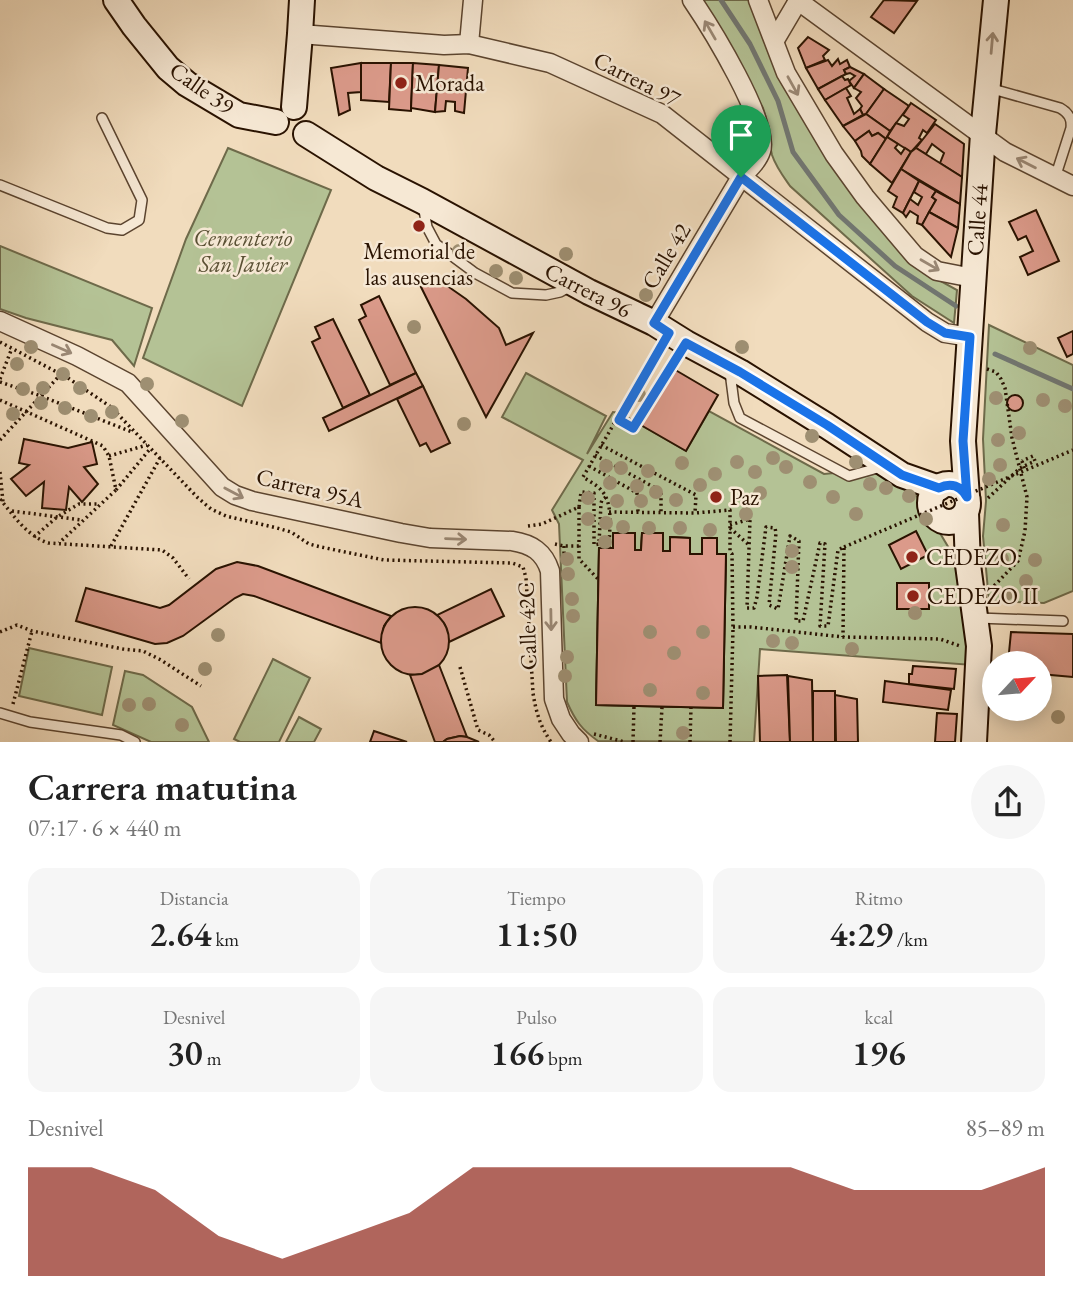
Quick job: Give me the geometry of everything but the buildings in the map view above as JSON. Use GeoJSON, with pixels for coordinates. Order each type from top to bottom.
{"type":"FeatureCollection","features":[{"type":"Feature","properties":{"kind":"street","name":"Calle 39"},"geometry":{"type":"LineString","coordinates":[[116,0],[168,68],[187,84],[239,115],[285,114]]}},
{"type":"Feature","properties":{"kind":"street"},"geometry":{"type":"LineString","coordinates":[[285,114],[300,34],[302,0]]}},
{"type":"Feature","properties":{"kind":"street"},"geometry":{"type":"LineString","coordinates":[[469,44],[473,0]]}},
{"type":"Feature","properties":{"kind":"street","name":"Calle 42"},"geometry":{"type":"LineString","coordinates":[[670,333],[741,177],[762,150],[760,128],[745,92],[692,0]]}},
{"type":"Feature","properties":{"kind":"street"},"geometry":{"type":"LineString","coordinates":[[758,0],[786,73],[834,154],[865,197],[915,256],[937,271],[974,278]]}},
{"type":"Feature","properties":{"kind":"street","name":"Calle 44"},"geometry":{"type":"LineString","coordinates":[[974,742],[979,646],[968,565],[953,502],[963,441],[983,134],[996,0]]}},
{"type":"Feature","properties":{"kind":"street"},"geometry":{"type":"LineString","coordinates":[[775,40],[798,1],[1005,152],[1073,186]]}},
{"type":"Feature","properties":{"kind":"street","name":"Carrera 97"},"geometry":{"type":"LineString","coordinates":[[300,34],[444,45],[469,44],[550,63],[662,114],[927,322],[945,333],[970,337]]}},
{"type":"Feature","properties":{"kind":"street","name":"Carrera 96"},"geometry":{"type":"LineString","coordinates":[[285,114],[278,133],[288,140],[295,140],[306,134],[376,178],[730,367],[827,425],[894,470],[953,502]]}},
{"type":"Feature","properties":{"kind":"street","name":"Carrera 95A"},"geometry":{"type":"LineString","coordinates":[[0,321],[128,383],[222,486],[235,495],[252,502],[430,538],[522,542],[541,554]]}},
{"type":"Feature","properties":{"kind":"street","name":"Calle 42C"},"geometry":{"type":"LineString","coordinates":[[541,554],[547,564],[551,581],[554,699],[561,719],[571,734],[582,736]]}},
{"type":"Feature","properties":{"kind":"lane"},"geometry":{"type":"LineString","coordinates":[[988,87],[1066,111],[1071,128],[1055,178]]}},
{"type":"Feature","properties":{"kind":"lane"},"geometry":{"type":"LineString","coordinates":[[0,185],[107,228],[122,230],[139,220],[142,200],[102,118]]}},
{"type":"Feature","properties":{"kind":"lane"},"geometry":{"type":"LineString","coordinates":[[422,201],[427,227],[436,244],[475,274],[512,293],[546,295],[560,292],[575,284]]}},
{"type":"Feature","properties":{"kind":"lane"},"geometry":{"type":"LineString","coordinates":[[730,367],[734,403],[740,418],[849,475],[894,470]]}},
{"type":"Feature","properties":{"kind":"lane"},"geometry":{"type":"LineString","coordinates":[[976,618],[1063,621]]}},
{"type":"Feature","properties":{"kind":"lane"},"geometry":{"type":"LineString","coordinates":[[0,714],[30,722],[121,736],[135,742]]}},
{"type":"Feature","properties":{"kind":"path"},"geometry":{"type":"LineString","coordinates":[[609,548],[609,512],[606,497],[598,486],[583,477],[670,333]]}},
{"type":"Feature","properties":{"kind":"path"},"geometry":{"type":"LineString","coordinates":[[619,420],[633,428],[670,333]]}},
{"type":"Feature","properties":{"kind":"path"},"geometry":{"type":"LineString","coordinates":[[12,348],[0,381],[136,433]]}},
{"type":"Feature","properties":{"kind":"path"},"geometry":{"type":"LineString","coordinates":[[984,368],[996,372],[1001,379],[1012,438],[1023,469]]}},
{"type":"Feature","properties":{"kind":"path"},"geometry":{"type":"LineString","coordinates":[[0,440],[61,374]]}},
{"type":"Feature","properties":{"kind":"path"},"geometry":{"type":"LineString","coordinates":[[0,400],[103,446],[109,456],[116,490]]}},
{"type":"Feature","properties":{"kind":"path"},"geometry":{"type":"LineString","coordinates":[[601,444],[696,495],[695,513]]}},
{"type":"Feature","properties":{"kind":"path"},"geometry":{"type":"LineString","coordinates":[[59,543],[116,490],[149,447],[109,456]]}},
{"type":"Feature","properties":{"kind":"path"},"geometry":{"type":"LineString","coordinates":[[824,626],[828,626],[838,550],[1073,450]]}},
{"type":"Feature","properties":{"kind":"path"},"geometry":{"type":"LineString","coordinates":[[595,455],[661,491],[661,512]]}},
{"type":"Feature","properties":{"kind":"path"},"geometry":{"type":"LineString","coordinates":[[953,502],[1023,469],[1035,461],[1033,456],[1022,461],[1023,469],[1027,497],[1026,531],[1018,561],[986,594]]}},
{"type":"Feature","properties":{"kind":"path"},"geometry":{"type":"LineString","coordinates":[[111,547],[160,458]]}},
{"type":"Feature","properties":{"kind":"path"},"geometry":{"type":"LineString","coordinates":[[589,466],[637,493],[638,512]]}},
{"type":"Feature","properties":{"kind":"path"},"geometry":{"type":"LineString","coordinates":[[0,472],[1,501],[34,537],[48,543],[162,550],[173,558],[189,579]]}},
{"type":"Feature","properties":{"kind":"path"},"geometry":{"type":"LineString","coordinates":[[598,579],[579,559],[579,507],[581,492],[594,493],[594,545],[599,544],[601,503],[606,497]]}},
{"type":"Feature","properties":{"kind":"path"},"geometry":{"type":"LineString","coordinates":[[34,537],[57,517],[79,504],[101,504]]}},
{"type":"Feature","properties":{"kind":"path"},"geometry":{"type":"LineString","coordinates":[[517,526],[538,525],[579,507]]}},
{"type":"Feature","properties":{"kind":"path"},"geometry":{"type":"LineString","coordinates":[[609,512],[695,513],[730,510],[733,627],[730,742]]}},
{"type":"Feature","properties":{"kind":"path"},"geometry":{"type":"LineString","coordinates":[[10,511],[82,520]]}},
{"type":"Feature","properties":{"kind":"path"},"geometry":{"type":"LineString","coordinates":[[730,527],[750,519],[747,608],[754,608],[759,587],[766,527],[775,528],[769,606],[778,609],[790,537],[799,541],[796,621],[803,621],[820,543],[825,544],[820,626],[824,626]]}},
{"type":"Feature","properties":{"kind":"path"},"geometry":{"type":"LineString","coordinates":[[730,527],[749,545]]}},
{"type":"Feature","properties":{"kind":"path"},"geometry":{"type":"LineString","coordinates":[[564,559],[564,546],[579,546]]}},
{"type":"Feature","properties":{"kind":"path"},"geometry":{"type":"LineString","coordinates":[[843,637],[844,547]]}},
{"type":"Feature","properties":{"kind":"path"},"geometry":{"type":"LineString","coordinates":[[0,632],[17,625],[32,631],[143,651],[201,686]]}},
{"type":"Feature","properties":{"kind":"path"},"geometry":{"type":"LineString","coordinates":[[823,634],[824,626]]}},
{"type":"Feature","properties":{"kind":"path"},"geometry":{"type":"LineString","coordinates":[[733,627],[843,637],[940,639],[962,647]]}},
{"type":"Feature","properties":{"kind":"path"},"geometry":{"type":"LineString","coordinates":[[0,714],[12,707],[32,631]]}},
{"type":"Feature","properties":{"kind":"path"},"geometry":{"type":"LineString","coordinates":[[460,667],[478,730],[489,735],[495,742]]}},
{"type":"Feature","properties":{"kind":"path"},"geometry":{"type":"LineString","coordinates":[[633,742],[634,706]]}},
{"type":"Feature","properties":{"kind":"path"},"geometry":{"type":"LineString","coordinates":[[660,742],[662,707]]}},
{"type":"Feature","properties":{"kind":"path"},"geometry":{"type":"LineString","coordinates":[[690,742],[691,707]]}},
{"type":"Feature","properties":{"kind":"path"},"geometry":{"type":"LineString","coordinates":[[582,736],[596,735],[625,742]]}},
{"type":"Feature","properties":{"kind":"green space"},"geometry":{"type":"Polygon","coordinates":[[[703,0],[749,0],[775,60],[935,278],[957,290],[954,323],[912,296],[790,186],[772,155],[763,108],[703,0]]]}},
{"type":"Feature","properties":{"kind":"green space","name":"Cementerio San Javier"},"geometry":{"type":"Polygon","coordinates":[[[228,148],[331,190],[242,406],[143,358],[186,239],[228,148]]]}},
{"type":"Feature","properties":{"kind":"green space"},"geometry":{"type":"Polygon","coordinates":[[[0,246],[152,308],[134,366],[112,340],[0,309],[0,246]]]}},
{"type":"Feature","properties":{"kind":"green space"},"geometry":{"type":"Polygon","coordinates":[[[989,325],[1073,365],[1073,591],[1044,603],[989,601],[983,536],[986,501],[983,439],[989,325]]]}},
{"type":"Feature","properties":{"kind":"green space"},"geometry":{"type":"Polygon","coordinates":[[[526,373],[606,416],[587,454],[613,412],[620,413],[686,451],[709,411],[824,474],[855,471],[866,458],[919,498],[953,555],[962,582],[972,665],[760,649],[754,742],[598,741],[579,724],[567,702],[559,524],[552,510],[583,460],[502,417],[526,373]]]}},
{"type":"Feature","properties":{"kind":"green space"},"geometry":{"type":"Polygon","coordinates":[[[29,648],[112,667],[102,715],[19,696],[29,648]]]}},
{"type":"Feature","properties":{"kind":"green space"},"geometry":{"type":"Polygon","coordinates":[[[273,659],[310,678],[279,742],[240,742],[234,739],[273,659]]]}},
{"type":"Feature","properties":{"kind":"green space"},"geometry":{"type":"Polygon","coordinates":[[[125,671],[143,675],[192,707],[209,742],[151,742],[113,725],[125,671]]]}},
{"type":"Feature","properties":{"kind":"green space"},"geometry":{"type":"Polygon","coordinates":[[[299,717],[321,729],[314,742],[286,742],[299,717]]]}},
{"type":"Feature","properties":{"kind":"waterway"},"geometry":{"type":"LineString","coordinates":[[721,0],[750,44],[778,101],[793,152],[839,215],[895,266],[956,306]]}},
{"type":"Feature","properties":{"kind":"waterway"},"geometry":{"type":"LineString","coordinates":[[995,354],[1073,389]]}},
{"type":"Feature","properties":{"kind":"place","name":"Morada"},"geometry":{"type":"Point","coordinates":[401,83]}},
{"type":"Feature","properties":{"kind":"place","name":"Memorial de las ausencias"},"geometry":{"type":"Point","coordinates":[419,226]}},
{"type":"Feature","properties":{"kind":"place","name":"Paz"},"geometry":{"type":"Point","coordinates":[716,497]}},
{"type":"Feature","properties":{"kind":"place","name":"CEDEZO"},"geometry":{"type":"Point","coordinates":[912,557]}},
{"type":"Feature","properties":{"kind":"place","name":"CEDEZO II"},"geometry":{"type":"Point","coordinates":[913,596]}},
{"type":"Feature","properties":{"kind":"route"},"geometry":{"type":"LineString","coordinates":[[741,177],[927,322],[945,333],[970,337],[963,441],[967,497],[956,486],[946,485],[939,488],[902,475],[827,425],[686,343],[633,428],[619,420],[669,333],[654,323],[741,177]]}}]}
